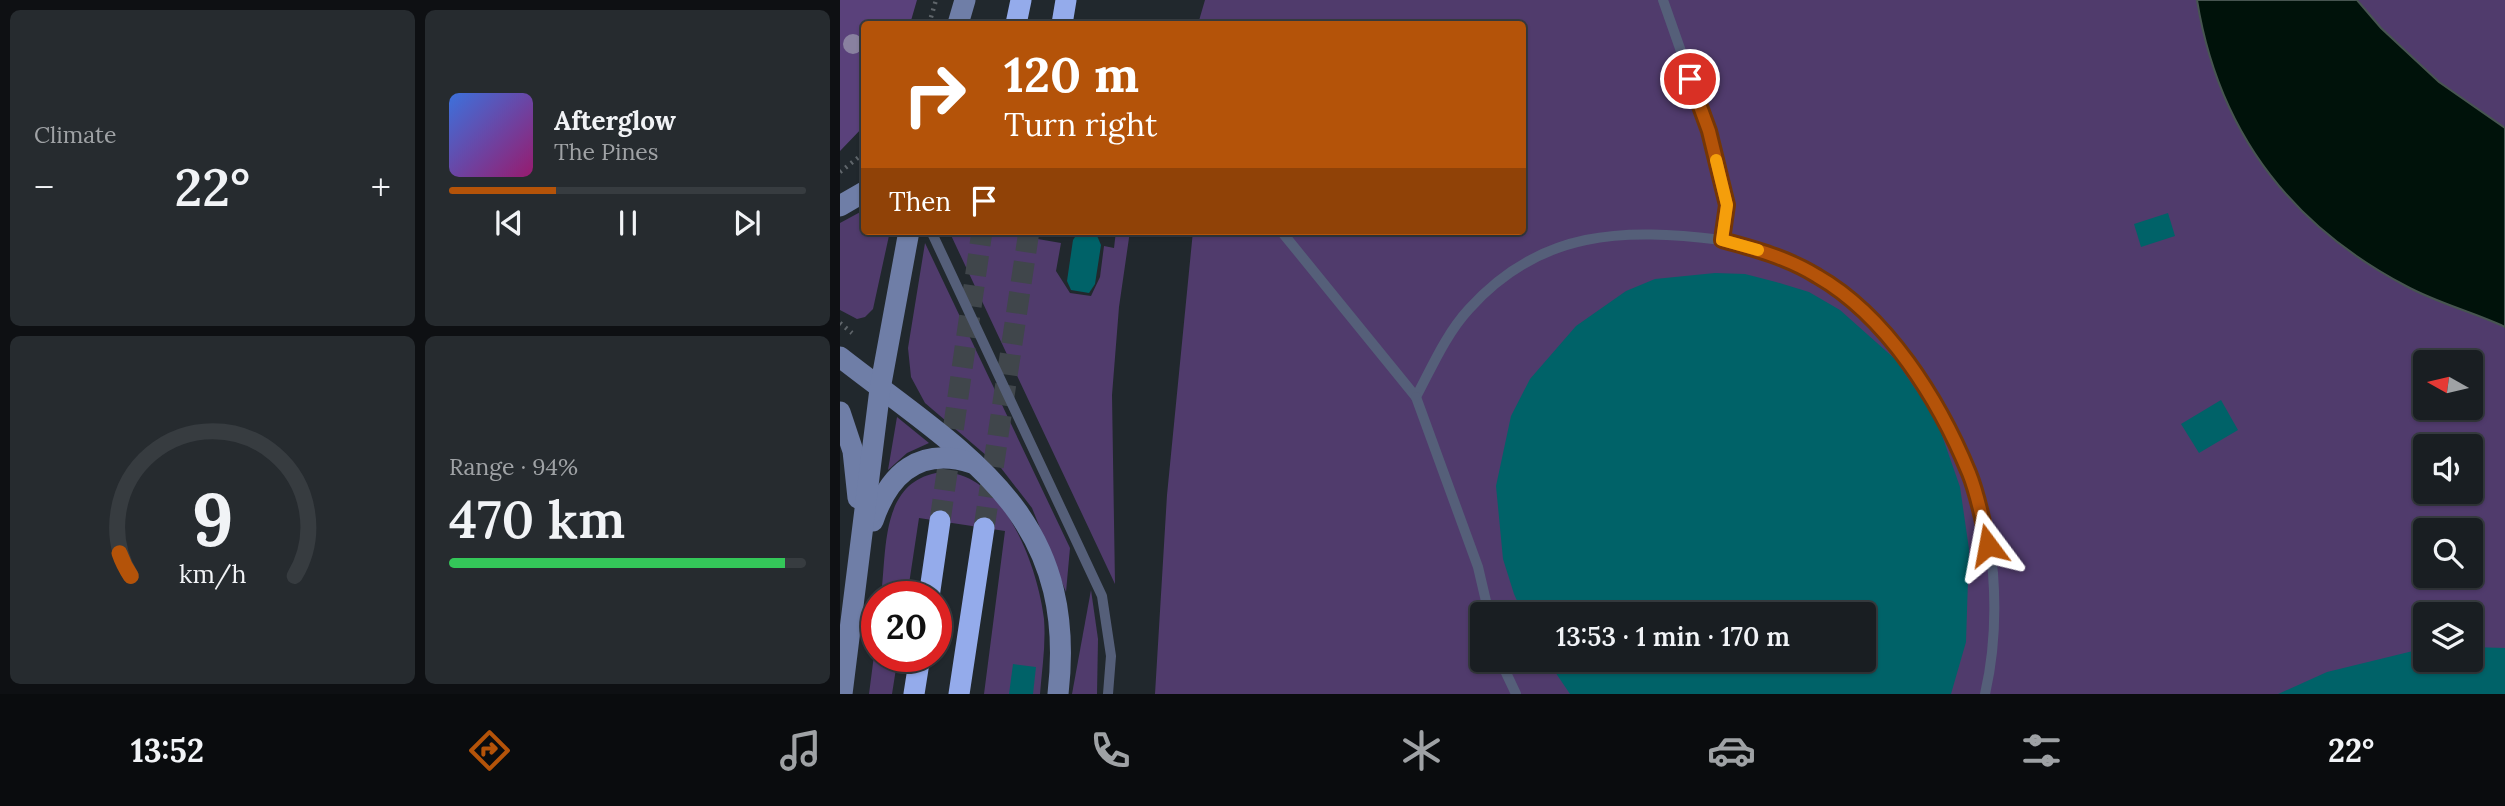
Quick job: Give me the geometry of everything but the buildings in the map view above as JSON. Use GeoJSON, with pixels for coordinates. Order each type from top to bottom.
{"type":"FeatureCollection","features":[{"type":"Feature","properties":{"kind":"highway"},"geometry":{"type":"LineString","coordinates":[[1017,21],[1021,0]]}},
{"type":"Feature","properties":{"kind":"highway"},"geometry":{"type":"LineString","coordinates":[[1062,21],[1066,0]]}},
{"type":"Feature","properties":{"kind":"highway"},"geometry":{"type":"LineString","coordinates":[[931,581],[940,521]]}},
{"type":"Feature","properties":{"kind":"highway"},"geometry":{"type":"LineString","coordinates":[[959,694],[984,528]]}},
{"type":"Feature","properties":{"kind":"highway"},"geometry":{"type":"LineString","coordinates":[[914,694],[917,672]]}},
{"type":"Feature","properties":{"kind":"main road"},"geometry":{"type":"LineString","coordinates":[[959,21],[965,0]]}},
{"type":"Feature","properties":{"kind":"main road"},"geometry":{"type":"LineString","coordinates":[[840,206],[861,194]]}},
{"type":"Feature","properties":{"kind":"main road"},"geometry":{"type":"LineString","coordinates":[[842,694],[862,556],[880,388],[908,235]]}},
{"type":"Feature","properties":{"kind":"main road"},"geometry":{"type":"LineString","coordinates":[[840,357],[976,464],[1017,508],[1040,551],[1057,616],[1060,667],[1058,694]]}},
{"type":"Feature","properties":{"kind":"main road"},"geometry":{"type":"LineString","coordinates":[[840,412],[855,462],[862,556]]}},
{"type":"Feature","properties":{"kind":"main road"},"geometry":{"type":"LineString","coordinates":[[862,556],[880,502],[901,473],[936,457],[954,458],[976,464]]}},
{"type":"Feature","properties":{"kind":"lane"},"geometry":{"type":"LineString","coordinates":[[1663,0],[1709,131],[1727,205],[1722,240]]}},
{"type":"Feature","properties":{"kind":"lane"},"geometry":{"type":"LineString","coordinates":[[1416,397],[1440,351],[1469,309],[1506,278],[1544,254],[1585,240],[1628,232],[1722,240],[1771,254],[1818,276],[1860,309],[1893,343],[1923,385],[1969,474],[1990,558],[1995,620],[1985,694]]}},
{"type":"Feature","properties":{"kind":"lane"},"geometry":{"type":"LineString","coordinates":[[933,235],[1070,523],[1101,596],[1111,646],[1108,694]]}},
{"type":"Feature","properties":{"kind":"lane"},"geometry":{"type":"LineString","coordinates":[[1284,235],[1416,397],[1478,567],[1486,602]]}},
{"type":"Feature","properties":{"kind":"lane"},"geometry":{"type":"LineString","coordinates":[[1506,672],[1516,694]]}},
{"type":"Feature","properties":{"kind":"path"},"geometry":{"type":"LineString","coordinates":[[930,21],[936,0]]}},
{"type":"Feature","properties":{"kind":"path"},"geometry":{"type":"LineString","coordinates":[[840,172],[861,155]]}},
{"type":"Feature","properties":{"kind":"path"},"geometry":{"type":"LineString","coordinates":[[840,323],[852,333]]}},
{"type":"Feature","properties":{"kind":"shaded area"},"geometry":{"type":"Polygon","coordinates":[[[840,0],[917,0],[911,21],[861,21],[861,129],[840,151],[840,0]]]}},
{"type":"Feature","properties":{"kind":"shaded area"},"geometry":{"type":"Polygon","coordinates":[[[1205,0],[2505,0],[2505,694],[1155,694],[1167,495],[1193,235],[1526,235],[1526,21],[1199,21],[1205,0]]]}},
{"type":"Feature","properties":{"kind":"shaded area"},"geometry":{"type":"Polygon","coordinates":[[[2197,0],[2357,0],[2381,28],[2439,82],[2505,128],[2505,327],[2406,286],[2365,262],[2327,234],[2294,203],[2266,169],[2242,132],[2222,91],[2207,47],[2197,0]]]}},
{"type":"Feature","properties":{"kind":"shaded area"},"geometry":{"type":"Polygon","coordinates":[[[861,212],[861,235],[889,235],[873,309],[865,317],[857,319],[840,310],[840,223],[861,212]]]}},
{"type":"Feature","properties":{"kind":"shaded area"},"geometry":{"type":"Polygon","coordinates":[[[951,235],[1014,235],[1061,243],[1056,271],[1070,293],[1091,296],[1100,277],[1104,246],[1114,248],[1116,235],[1129,235],[1119,307],[1112,395],[1115,584],[951,235]]]}},
{"type":"Feature","properties":{"kind":"shaded area"},"geometry":{"type":"Polygon","coordinates":[[[925,243],[1070,548],[1066,592],[1032,508],[1001,468],[925,403],[911,377],[908,348],[925,243]]]}},
{"type":"Feature","properties":{"kind":"shaded area"},"geometry":{"type":"Polygon","coordinates":[[[897,417],[929,443],[907,453],[888,470],[897,417]]]}},
{"type":"Feature","properties":{"kind":"shaded area"},"geometry":{"type":"Polygon","coordinates":[[[936,473],[959,475],[980,485],[998,502],[1012,524],[1034,573],[1044,619],[1040,694],[984,694],[1005,531],[919,518],[909,581],[882,581],[890,522],[905,491],[918,480],[936,473]]]}},
{"type":"Feature","properties":{"kind":"shaded area"},"geometry":{"type":"Polygon","coordinates":[[[1091,590],[1098,639],[1097,694],[1072,694],[1091,590]]]}},
{"type":"Feature","properties":{"kind":"shaded area"},"geometry":{"type":"Polygon","coordinates":[[[872,672],[895,672],[892,694],[869,694],[872,672]]]}},
{"type":"Feature","properties":{"kind":"tunnel"},"geometry":{"type":"LineString","coordinates":[[940,521],[981,235]]}},
{"type":"Feature","properties":{"kind":"tunnel"},"geometry":{"type":"LineString","coordinates":[[984,528],[1028,235]]}},
{"type":"Feature","properties":{"kind":"slow traffic"},"geometry":{"type":"LineString","coordinates":[[1716,160],[1727,205],[1722,240],[1758,250]]}},
{"type":"Feature","properties":{"kind":"route"},"geometry":{"type":"LineString","coordinates":[[1690,79],[1709,131],[1727,205],[1722,240],[1771,254],[1818,276],[1860,309],[1893,343],[1923,385],[1969,474],[1988,545]]}}]}
